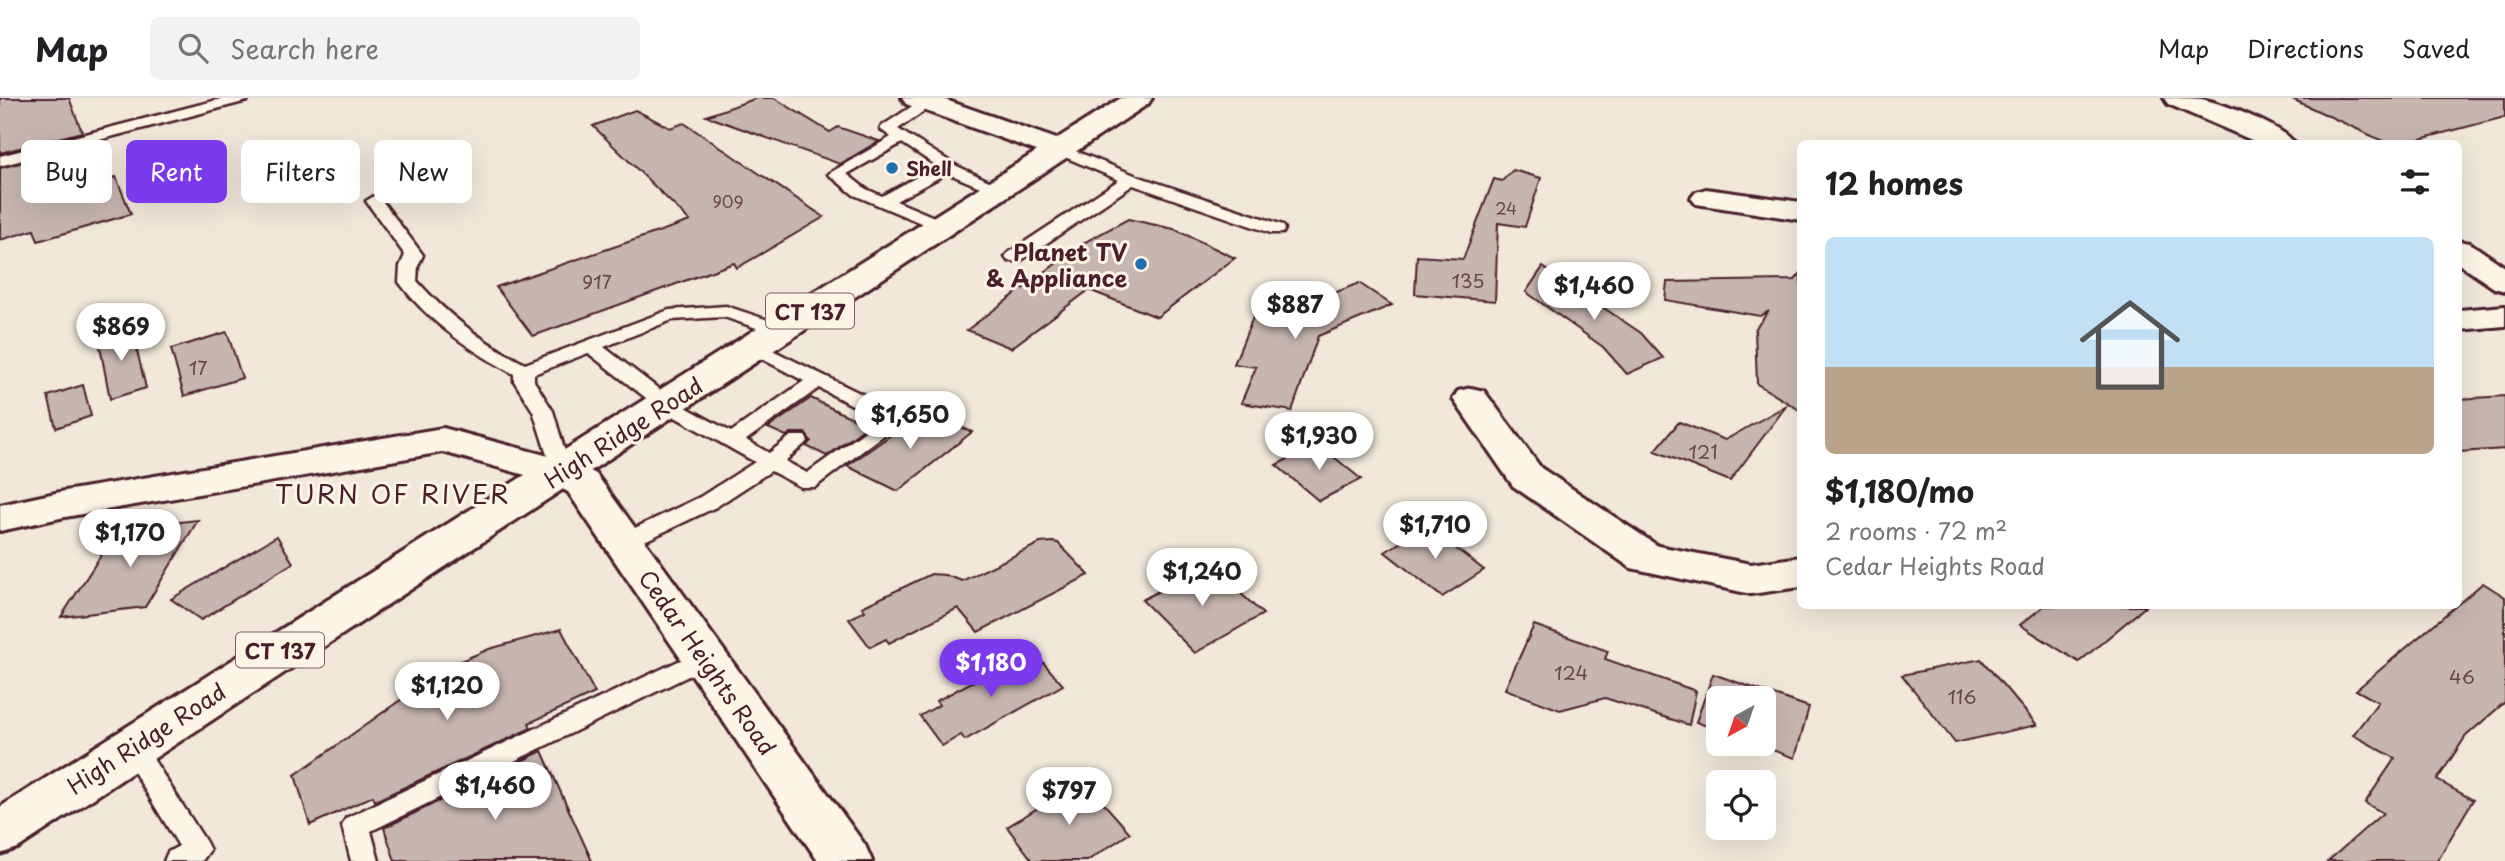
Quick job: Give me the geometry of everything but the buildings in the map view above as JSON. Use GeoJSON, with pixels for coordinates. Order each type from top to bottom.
{"type":"FeatureCollection","features":[{"type":"Feature","properties":{"kind":"street","name":"High Ridge Road"},"geometry":{"type":"LineString","coordinates":[[0,833],[1139,98]]}},
{"type":"Feature","properties":{"kind":"street"},"geometry":{"type":"LineString","coordinates":[[2177,98],[2255,129],[2275,140]]}},
{"type":"Feature","properties":{"kind":"street"},"geometry":{"type":"LineString","coordinates":[[922,100],[1058,149]]}},
{"type":"Feature","properties":{"kind":"street"},"geometry":{"type":"LineString","coordinates":[[1706,198],[1797,210]]}},
{"type":"Feature","properties":{"kind":"street"},"geometry":{"type":"LineString","coordinates":[[2462,252],[2505,281]]}},
{"type":"Feature","properties":{"kind":"street"},"geometry":{"type":"LineString","coordinates":[[2462,320],[2505,316]]}},
{"type":"Feature","properties":{"kind":"street"},"geometry":{"type":"LineString","coordinates":[[1471,399],[1527,477],[1646,558],[1751,579],[1797,573]]}},
{"type":"Feature","properties":{"kind":"street"},"geometry":{"type":"LineString","coordinates":[[0,518],[65,504],[443,440],[561,472]]}},
{"type":"Feature","properties":{"kind":"street","name":"Cedar Heights Road"},"geometry":{"type":"LineString","coordinates":[[561,472],[582,483],[846,861]]}},
{"type":"Feature","properties":{"kind":"lane"},"geometry":{"type":"LineString","coordinates":[[0,161],[242,98]]}},
{"type":"Feature","properties":{"kind":"lane"},"geometry":{"type":"LineString","coordinates":[[922,100],[887,129],[948,166],[998,189]]}},
{"type":"Feature","properties":{"kind":"lane"},"geometry":{"type":"LineString","coordinates":[[902,137],[836,174],[860,192],[940,226]]}},
{"type":"Feature","properties":{"kind":"lane"},"geometry":{"type":"LineString","coordinates":[[1058,149],[1131,179],[1276,229]]}},
{"type":"Feature","properties":{"kind":"lane"},"geometry":{"type":"LineString","coordinates":[[883,202],[948,166]]}},
{"type":"Feature","properties":{"kind":"lane"},"geometry":{"type":"LineString","coordinates":[[1014,257],[1131,179]]}},
{"type":"Feature","properties":{"kind":"lane"},"geometry":{"type":"LineString","coordinates":[[375,203],[414,255],[409,266],[408,282],[431,309],[489,354],[524,372],[669,315],[726,311],[767,338],[818,380],[887,414],[883,428],[807,482],[666,404],[591,346]]}},
{"type":"Feature","properties":{"kind":"lane"},"geometry":{"type":"LineString","coordinates":[[524,372],[524,380],[542,411],[561,472]]}},
{"type":"Feature","properties":{"kind":"lane"},"geometry":{"type":"LineString","coordinates":[[731,441],[818,380]]}},
{"type":"Feature","properties":{"kind":"lane"},"geometry":{"type":"LineString","coordinates":[[839,412],[858,399]]}},
{"type":"Feature","properties":{"kind":"lane"},"geometry":{"type":"LineString","coordinates":[[624,542],[708,502],[798,442]]}},
{"type":"Feature","properties":{"kind":"lane"},"geometry":{"type":"LineString","coordinates":[[365,861],[356,826],[706,657]]}},
{"type":"Feature","properties":{"kind":"lane"},"geometry":{"type":"LineString","coordinates":[[132,747],[196,850],[178,861]]}},
{"type":"Feature","properties":{"kind":"place","name":"Shell"},"geometry":{"type":"Point","coordinates":[892,168]}},
{"type":"Feature","properties":{"kind":"place","name":"Planet TV & Appliance"},"geometry":{"type":"Point","coordinates":[1141,264]}},
{"type":"Feature","properties":{"kind":"district","name":"TURN OF RIVER"},"geometry":{"type":"Point","coordinates":[393,493]}}]}
